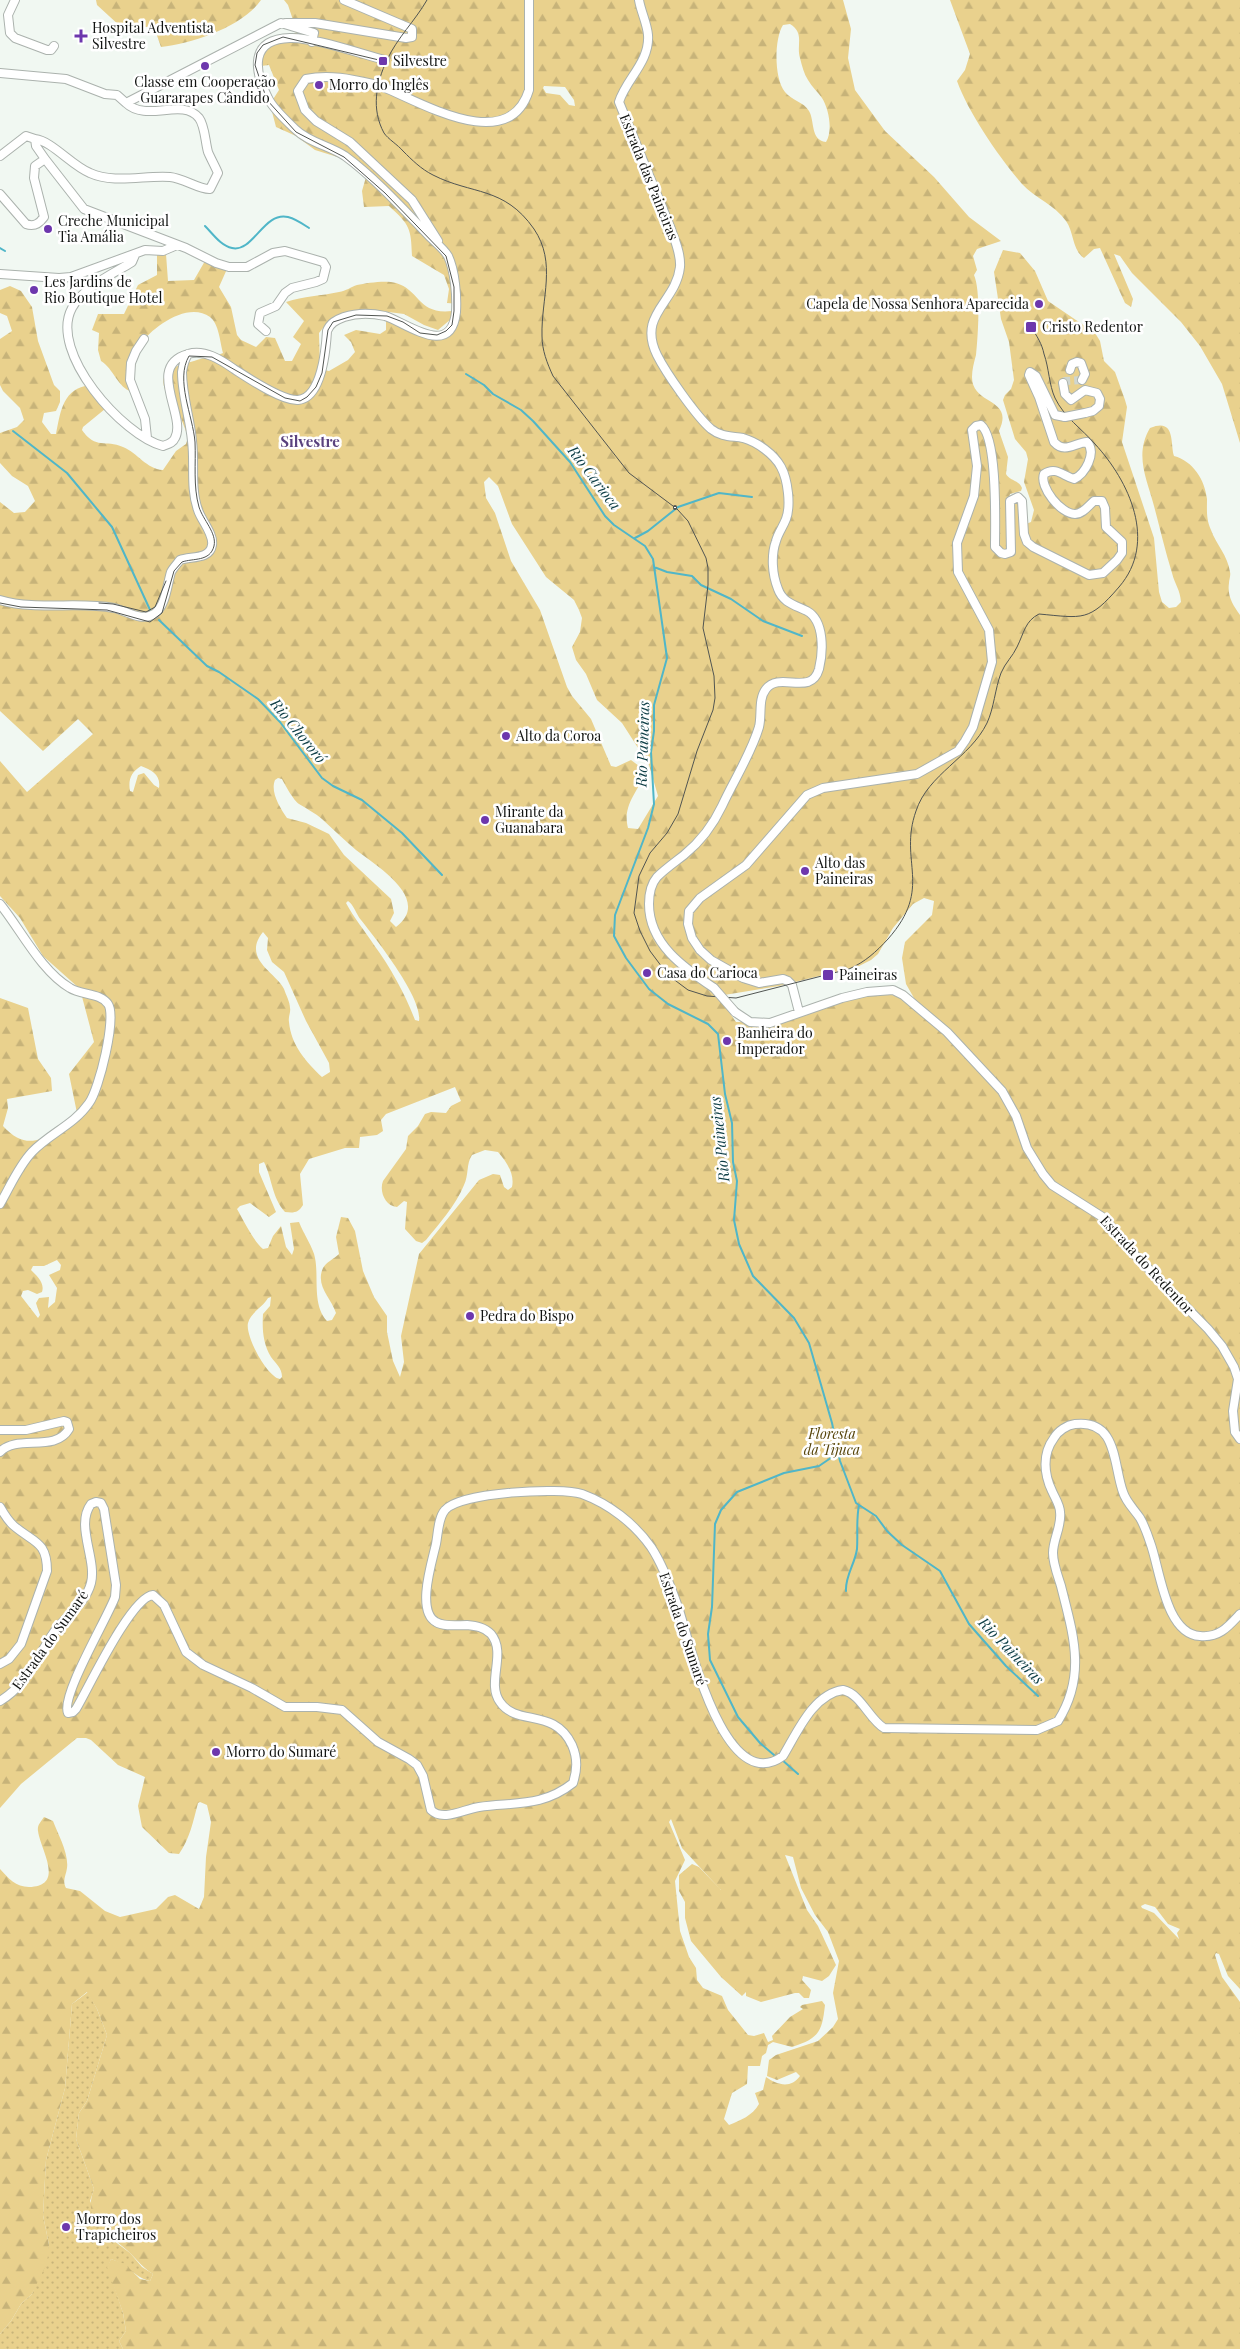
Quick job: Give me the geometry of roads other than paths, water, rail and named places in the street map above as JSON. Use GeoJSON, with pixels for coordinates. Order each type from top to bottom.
{"type":"FeatureCollection","features":[{"type":"Feature","properties":{"kind":"street"},"geometry":{"type":"LineString","coordinates":[[15,0],[8,15],[10,33],[15,38],[47,50],[51,50],[54,46]]}},
{"type":"Feature","properties":{"kind":"street"},"geometry":{"type":"LineString","coordinates":[[126,103],[281,23],[315,23],[406,38],[412,37],[412,29],[344,0]]}},
{"type":"Feature","properties":{"kind":"street"},"geometry":{"type":"LineString","coordinates":[[135,255],[132,262],[89,290],[72,306],[67,321],[68,334],[76,362],[90,385],[122,420],[147,438],[163,446],[173,441],[177,433],[170,396],[168,371],[175,361],[188,354],[212,356],[286,398],[300,400],[307,397],[321,373],[328,326],[339,319],[356,314],[383,316],[427,336],[438,336],[446,332],[453,325],[456,311],[455,286],[448,255],[412,200],[350,142],[316,121],[305,110],[298,91],[306,79],[318,77],[349,78],[373,84],[449,114],[487,124],[503,120],[517,112],[526,101],[529,90],[529,0]]}},
{"type":"Feature","properties":{"kind":"street","name":"Estrada das Paineiras"},"geometry":{"type":"LineString","coordinates":[[640,0],[648,33],[648,43],[644,56],[634,76],[623,90],[619,102],[671,229],[678,250],[680,266],[674,288],[652,321],[651,338],[656,354],[674,384],[711,429],[722,435],[745,439],[760,446],[781,467],[784,474],[788,505],[785,522],[776,540],[772,562],[778,589],[785,600],[797,608],[808,612],[815,618],[821,641],[821,659],[818,674],[812,682],[803,684],[775,682],[766,688],[762,696],[759,726],[717,816],[700,840],[657,877],[652,886],[649,909],[656,935],[677,960],[714,988],[742,1019],[754,1023],[770,1023],[799,1012]]}},
{"type":"Feature","properties":{"kind":"street"},"geometry":{"type":"LineString","coordinates":[[281,23],[314,34],[312,42]]}},
{"type":"Feature","properties":{"kind":"street"},"geometry":{"type":"LineString","coordinates":[[385,60],[290,38],[268,44],[258,54],[257,64],[271,103],[297,131],[344,156],[385,192],[448,255]]}},
{"type":"Feature","properties":{"kind":"street"},"geometry":{"type":"LineString","coordinates":[[0,73],[5,75],[66,79],[105,94],[116,95],[139,111],[182,109],[196,115],[200,119],[209,152],[218,173],[212,188],[205,189],[184,179],[169,177],[96,175],[89,173],[41,140],[26,136],[0,156]]}},
{"type":"Feature","properties":{"kind":"street"},"geometry":{"type":"LineString","coordinates":[[35,138],[36,146],[45,160],[84,209],[178,245],[216,263],[234,268],[252,265],[279,251],[323,262],[326,267],[323,278],[316,282],[292,288],[285,292],[276,306],[260,313],[258,324],[266,331]]}},
{"type":"Feature","properties":{"kind":"street"},"geometry":{"type":"LineString","coordinates":[[0,194],[26,224],[31,226],[41,222],[44,212],[34,178],[34,171],[35,166],[45,160]]}},
{"type":"Feature","properties":{"kind":"street"},"geometry":{"type":"LineString","coordinates":[[146,250],[149,234]]}},
{"type":"Feature","properties":{"kind":"street"},"geometry":{"type":"LineString","coordinates":[[0,274],[59,278],[71,276],[146,250],[162,251],[178,245]]}},
{"type":"Feature","properties":{"kind":"street"},"geometry":{"type":"LineString","coordinates":[[144,339],[131,363],[130,380],[145,419],[147,438]]}},
{"type":"Feature","properties":{"kind":"street"},"geometry":{"type":"LineString","coordinates":[[0,600],[20,604],[115,608],[147,617],[157,612],[162,604],[172,570],[180,560],[199,557],[209,551],[212,546],[212,539],[197,509],[192,441],[183,385],[182,370],[188,354]]}},
{"type":"Feature","properties":{"kind":"street"},"geometry":{"type":"LineString","coordinates":[[1070,370],[1072,364],[1082,363],[1084,374],[1082,380]]}},
{"type":"Feature","properties":{"kind":"street"},"geometry":{"type":"LineString","coordinates":[[799,1012],[792,985],[788,981],[783,978],[759,983],[743,978],[711,960],[700,950],[692,938],[688,924],[689,911],[700,898],[746,865],[807,795],[823,788],[917,774],[958,751],[965,741],[973,727],[992,662],[989,630],[958,572],[957,543],[974,496],[977,466],[972,430],[976,426],[981,425],[985,428],[989,443],[996,490],[995,541],[998,551],[1005,554],[1011,552],[1010,501],[1018,497],[1022,501],[1024,534],[1033,547],[1089,575],[1103,573],[1122,553],[1122,542],[1106,528],[1105,508],[1102,501],[1094,500],[1082,512],[1075,514],[1061,508],[1045,486],[1043,477],[1050,470],[1058,471],[1074,479],[1080,476],[1092,449],[1087,442],[1065,449],[1059,448],[1054,442],[1039,396],[1029,375],[1030,372],[1036,376],[1051,410],[1055,414],[1065,417],[1094,411],[1099,406],[1100,399],[1097,393],[1085,390],[1071,400],[1064,391],[1063,383]]}},
{"type":"Feature","properties":{"kind":"street"},"geometry":{"type":"LineString","coordinates":[[0,904],[51,971],[70,988],[104,1000],[111,1010],[111,1017],[110,1033],[92,1100],[74,1121],[50,1136],[32,1152],[0,1204]]}},
{"type":"Feature","properties":{"kind":"street","name":"Estrada do Redentor"},"geometry":{"type":"LineString","coordinates":[[799,1012],[867,992],[893,990],[903,995],[947,1032],[1002,1091],[1016,1116],[1027,1148],[1042,1174],[1052,1185],[1104,1218],[1132,1252],[1208,1329],[1222,1346],[1234,1367],[1238,1379],[1233,1411],[1235,1432],[1240,1439]]}},
{"type":"Feature","properties":{"kind":"street"},"geometry":{"type":"LineString","coordinates":[[0,1430],[26,1430],[64,1421],[67,1422],[69,1429],[61,1437],[36,1444],[13,1444],[6,1446],[0,1452]]}},
{"type":"Feature","properties":{"kind":"street","name":"Estrada do Sumaré"},"geometry":{"type":"LineString","coordinates":[[0,1701],[20,1685],[32,1670],[54,1633],[86,1596],[91,1583],[92,1571],[86,1516],[91,1504],[96,1502],[100,1503],[104,1509],[116,1585],[115,1597],[78,1675],[67,1704],[68,1713],[73,1712],[81,1701],[97,1668],[125,1624],[141,1602],[148,1596],[153,1595],[164,1604],[181,1645],[191,1658],[252,1688],[285,1707],[318,1707],[342,1710],[378,1742],[409,1759],[420,1769],[431,1810],[436,1815],[442,1816],[480,1807],[528,1803],[555,1795],[573,1784],[577,1771],[576,1759],[566,1734],[548,1721],[508,1710],[500,1702],[496,1693],[496,1647],[493,1637],[478,1626],[436,1622],[429,1616],[426,1599],[444,1510],[451,1505],[482,1496],[560,1491],[580,1494],[614,1511],[631,1524],[651,1547],[669,1582],[711,1708],[732,1744],[744,1756],[761,1762],[777,1760],[783,1756],[813,1709],[827,1696],[843,1690],[853,1695],[871,1718],[884,1728],[1037,1730],[1058,1720],[1075,1682],[1074,1645],[1053,1553],[1061,1518],[1060,1509],[1050,1486],[1045,1456],[1048,1446],[1057,1433],[1075,1424],[1088,1424],[1098,1428],[1112,1444],[1122,1489],[1147,1531],[1171,1612],[1179,1625],[1189,1633],[1206,1637],[1224,1631],[1240,1614]]}},
{"type":"Feature","properties":{"kind":"street","name":"Estrada do Sumaré"},"geometry":{"type":"LineString","coordinates":[[0,1507],[14,1526],[44,1548],[47,1571],[21,1644],[9,1658],[0,1664]]}},
{"type":"Feature","properties":{"kind":"waterway","name":"Rio Carioca"},"geometry":{"type":"LineString","coordinates":[[205,226],[221,242],[232,248],[239,248],[246,244],[265,225],[280,217],[291,218],[309,228]]}},
{"type":"Feature","properties":{"kind":"waterway","name":"Rio Carioca"},"geometry":{"type":"LineString","coordinates":[[0,248],[5,251]]}},
{"type":"Feature","properties":{"kind":"waterway","name":"Rio Paineiras"},"geometry":{"type":"LineString","coordinates":[[466,374],[484,385],[493,394],[521,410],[533,421],[570,462],[605,516],[614,525],[645,546],[653,559],[667,658],[654,705],[654,731],[651,752],[654,804],[648,828],[615,915],[614,936],[626,958],[649,989],[668,1004],[708,1024],[718,1034],[725,1094],[732,1123],[733,1162],[737,1181],[734,1220],[739,1244],[753,1276],[794,1318],[809,1343],[832,1423],[840,1461],[856,1503],[876,1516],[887,1531],[902,1545],[940,1571],[969,1624],[1006,1666],[1038,1696]]}},
{"type":"Feature","properties":{"kind":"waterway","name":"Rio Chororó"},"geometry":{"type":"LineString","coordinates":[[13,431],[67,473],[112,527],[151,612]]}},
{"type":"Feature","properties":{"kind":"waterway"},"geometry":{"type":"LineString","coordinates":[[635,538],[648,531],[678,507],[719,493],[752,497]]}},
{"type":"Feature","properties":{"kind":"waterway"},"geometry":{"type":"LineString","coordinates":[[654,567],[667,572],[692,576],[701,585],[731,599],[763,621],[802,636]]}},
{"type":"Feature","properties":{"kind":"waterway","name":"Rio Chororó"},"geometry":{"type":"LineString","coordinates":[[159,620],[207,666],[258,699],[280,722],[322,778],[333,786],[362,800],[402,833],[442,875]]}},
{"type":"Feature","properties":{"kind":"waterway"},"geometry":{"type":"LineString","coordinates":[[774,1755],[760,1743],[738,1717],[710,1660],[708,1634],[712,1607],[715,1524],[721,1510],[737,1492],[784,1473],[819,1466],[838,1453]]}},
{"type":"Feature","properties":{"kind":"waterway"},"geometry":{"type":"LineString","coordinates":[[846,1591],[847,1580],[857,1549],[859,1505]]}},
{"type":"Feature","properties":{"kind":"waterway"},"geometry":{"type":"LineString","coordinates":[[781,1759],[798,1774]]}},
{"type":"Feature","properties":{"kind":"tunnel"},"geometry":{"type":"LineString","coordinates":[[1063,383],[1065,381],[1082,380]]}},
{"type":"Feature","properties":{"kind":"tram line"},"geometry":{"type":"LineString","coordinates":[[427,0],[391,52],[380,78],[376,105],[377,115],[384,133],[425,170],[447,181],[499,198],[523,215],[534,229],[545,255],[546,281],[542,341],[545,356],[553,376],[629,473],[677,509],[688,521],[706,558],[708,585],[703,628],[714,676],[715,698],[713,710],[697,751],[678,814],[667,833],[650,853],[639,876],[634,913],[650,951],[668,975],[688,990],[707,996],[736,998],[849,969],[865,960],[879,948],[902,921],[909,904],[913,875],[910,845],[916,811],[922,798],[939,776],[980,735],[987,723],[1001,673],[1015,650],[1025,628],[1039,614],[1076,616],[1092,612],[1100,607],[1119,587],[1131,569],[1136,551],[1138,532],[1128,494],[1119,476],[1107,459],[1059,405],[1051,388],[1042,347],[1031,327]]}},
{"type":"Feature","properties":{"kind":"tram line"},"geometry":{"type":"LineString","coordinates":[[0,603],[21,607],[107,610],[150,622],[162,613],[174,571],[182,562],[209,555],[214,546],[214,541],[212,531],[199,507],[196,491],[194,432],[184,387],[185,366],[189,356],[212,357],[285,398],[300,401],[307,397],[316,387],[322,373],[328,330],[333,322],[356,315],[387,316],[403,322],[420,333],[437,335],[446,331],[452,325],[454,287],[446,256],[385,193],[344,157],[296,132],[267,100],[255,65],[257,53],[263,45],[283,37],[383,61]]}},
{"type":"Feature","properties":{"kind":"tram line"},"geometry":{"type":"LineString","coordinates":[[99,603],[113,604],[146,612],[155,607],[166,581]]}},
{"type":"Feature","properties":{"kind":"place","name":"Hospital Adventista Silvestre"},"geometry":{"type":"Point","coordinates":[81,36]}},
{"type":"Feature","properties":{"kind":"place","name":"Silvestre"},"geometry":{"type":"Point","coordinates":[383,61]}},
{"type":"Feature","properties":{"kind":"place","name":"Classe em Cooperação Guararapes Cândido"},"geometry":{"type":"Point","coordinates":[205,66]}},
{"type":"Feature","properties":{"kind":"place","name":"Morro do Inglês"},"geometry":{"type":"Point","coordinates":[319,85]}},
{"type":"Feature","properties":{"kind":"place","name":"Creche Municipal Tia Amália"},"geometry":{"type":"Point","coordinates":[48,229]}},
{"type":"Feature","properties":{"kind":"place","name":"Les Jardins de Rio Boutique Hotel"},"geometry":{"type":"Point","coordinates":[34,290]}},
{"type":"Feature","properties":{"kind":"place","name":"Capela de Nossa Senhora Aparecida"},"geometry":{"type":"Point","coordinates":[1039,304]}},
{"type":"Feature","properties":{"kind":"place","name":"Cristo Redentor"},"geometry":{"type":"Point","coordinates":[1031,327]}},
{"type":"Feature","properties":{"kind":"place","name":"Alto da Coroa"},"geometry":{"type":"Point","coordinates":[506,736]}},
{"type":"Feature","properties":{"kind":"place","name":"Mirante da Guanabara"},"geometry":{"type":"Point","coordinates":[485,820]}},
{"type":"Feature","properties":{"kind":"place","name":"Alto das Paineiras"},"geometry":{"type":"Point","coordinates":[805,871]}},
{"type":"Feature","properties":{"kind":"place","name":"Casa do Carioca"},"geometry":{"type":"Point","coordinates":[647,973]}},
{"type":"Feature","properties":{"kind":"place","name":"Paineiras"},"geometry":{"type":"Point","coordinates":[828,975]}},
{"type":"Feature","properties":{"kind":"place","name":"Banheira do Imperador"},"geometry":{"type":"Point","coordinates":[727,1041]}},
{"type":"Feature","properties":{"kind":"place","name":"Pedra do Bispo"},"geometry":{"type":"Point","coordinates":[470,1316]}},
{"type":"Feature","properties":{"kind":"place","name":"Morro do Sumaré"},"geometry":{"type":"Point","coordinates":[216,1752]}},
{"type":"Feature","properties":{"kind":"place","name":"Morro dos Trapicheiros"},"geometry":{"type":"Point","coordinates":[66,2227]}},
{"type":"Feature","properties":{"kind":"district","name":"Silvestre"},"geometry":{"type":"Point","coordinates":[310,442]}},
{"type":"Feature","properties":{"kind":"park label","name":"Floresta da Tijuca"},"geometry":{"type":"Point","coordinates":[832,1442]}}]}
